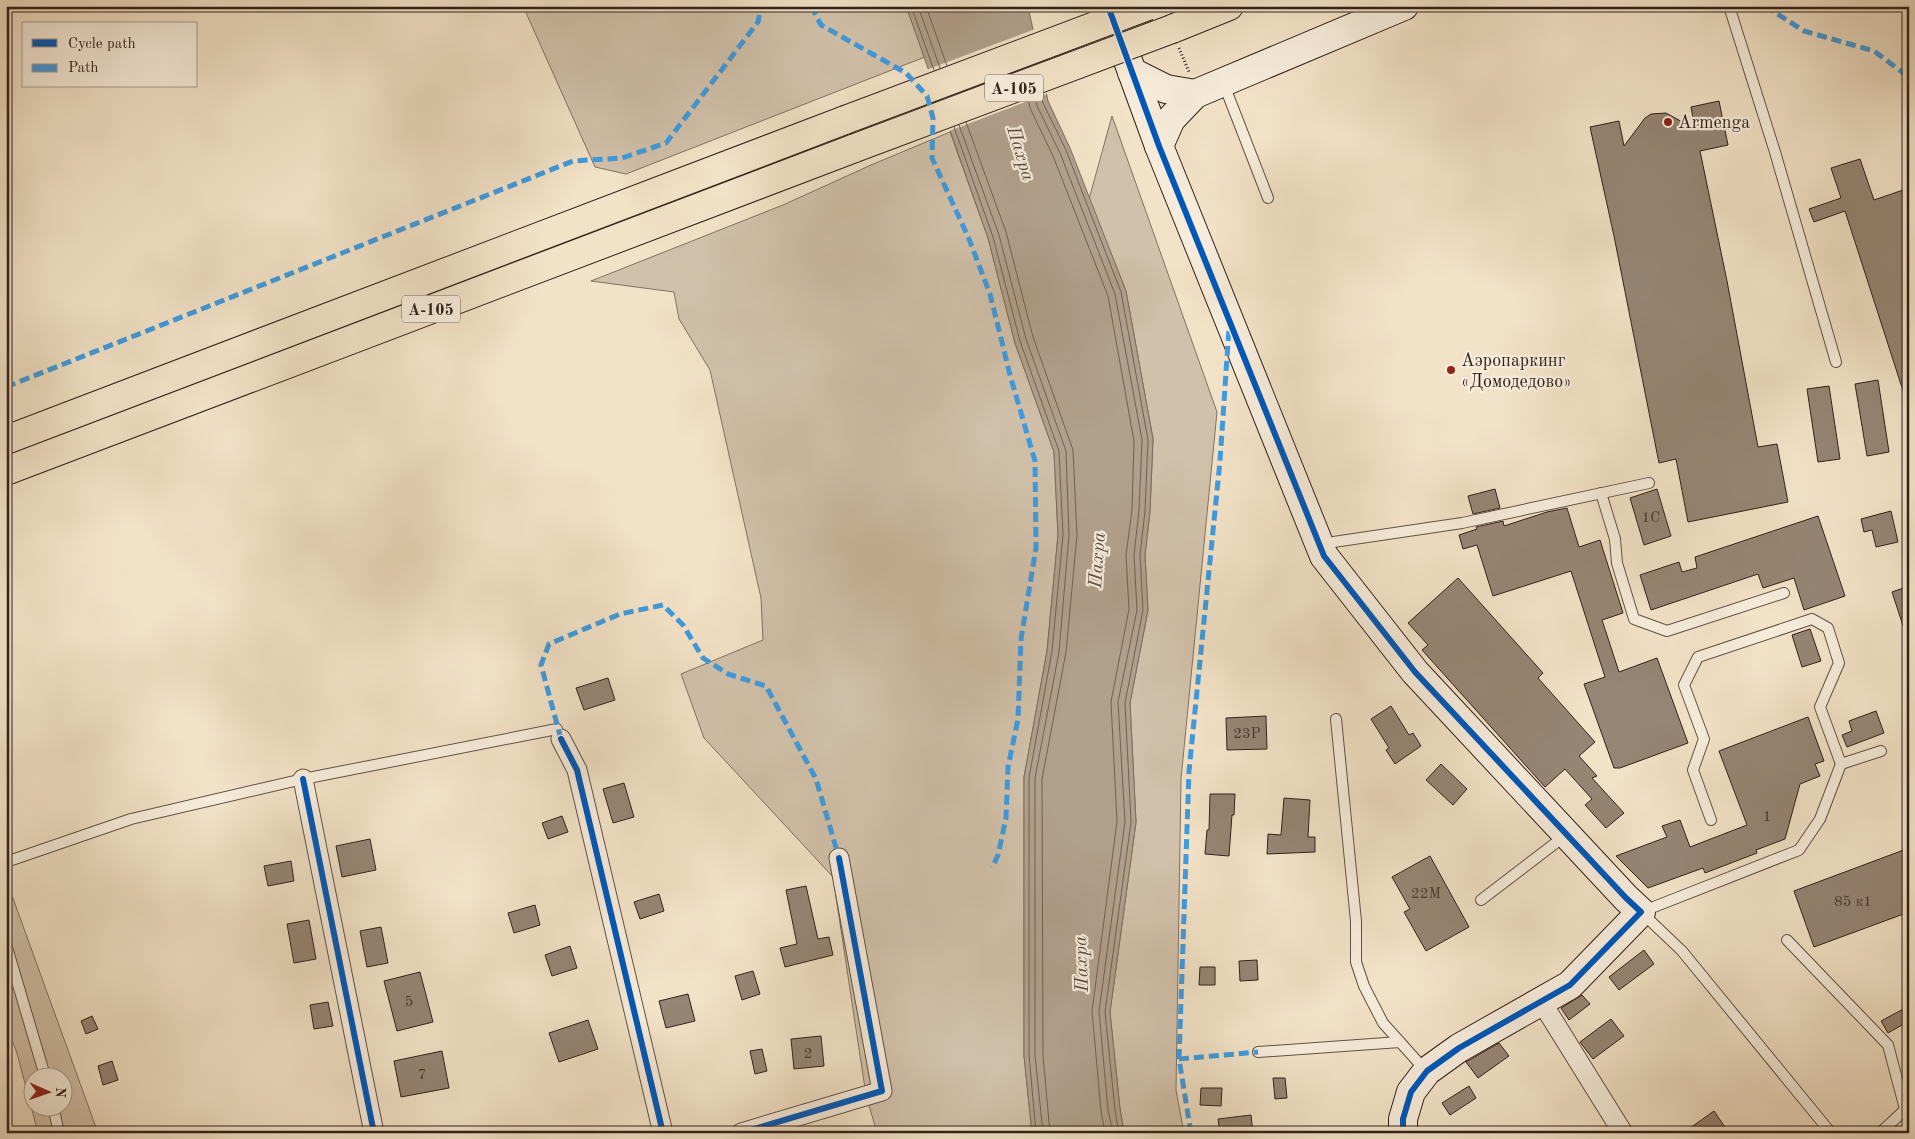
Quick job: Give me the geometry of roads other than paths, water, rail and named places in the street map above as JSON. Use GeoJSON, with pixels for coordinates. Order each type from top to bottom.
{"type":"FeatureCollection","features":[{"type":"Feature","properties":{"kind":"highway","name":"А-105"},"geometry":{"type":"LineString","coordinates":[[6,440],[1148,6]]}},
{"type":"Feature","properties":{"kind":"highway","name":"А-105"},"geometry":{"type":"LineString","coordinates":[[6,471],[1229,6]]}},
{"type":"Feature","properties":{"kind":"street"},"geometry":{"type":"LineString","coordinates":[[1108,6],[1159,146],[1324,556],[1415,672],[1566,835],[1641,912],[1570,985],[1459,1048],[1426,1071],[1411,1092],[1403,1119],[1403,1133]]}},
{"type":"Feature","properties":{"kind":"street"},"geometry":{"type":"LineString","coordinates":[[1159,146],[1171,119],[1196,94],[1404,6]]}},
{"type":"Feature","properties":{"kind":"street"},"geometry":{"type":"LineString","coordinates":[[1132,72],[1166,90],[1196,94]]}},
{"type":"Feature","properties":{"kind":"street"},"geometry":{"type":"LineString","coordinates":[[559,734],[577,770],[663,1133]]}},
{"type":"Feature","properties":{"kind":"street"},"geometry":{"type":"LineString","coordinates":[[303,779],[374,1133]]}},
{"type":"Feature","properties":{"kind":"street"},"geometry":{"type":"LineString","coordinates":[[741,1133],[882,1091],[839,858]]}},
{"type":"Feature","properties":{"kind":"street"},"geometry":{"type":"LineString","coordinates":[[1541,1001],[1623,1133]]}},
{"type":"Feature","properties":{"kind":"lane"},"geometry":{"type":"LineString","coordinates":[[1729,6],[1775,152],[1836,362]]}},
{"type":"Feature","properties":{"kind":"lane"},"geometry":{"type":"LineString","coordinates":[[1223,81],[1268,198]]}},
{"type":"Feature","properties":{"kind":"lane"},"geometry":{"type":"LineString","coordinates":[[1319,544],[1462,523],[1649,483]]}},
{"type":"Feature","properties":{"kind":"lane"},"geometry":{"type":"LineString","coordinates":[[1602,493],[1615,539],[1617,563],[1634,619],[1667,631],[1784,593]]}},
{"type":"Feature","properties":{"kind":"lane"},"geometry":{"type":"LineString","coordinates":[[1711,820],[1693,770],[1704,740],[1684,685],[1698,657],[1812,620],[1828,628],[1839,662],[1820,706],[1841,764],[1820,820],[1799,850],[1641,912],[1682,951],[1830,1133]]}},
{"type":"Feature","properties":{"kind":"lane"},"geometry":{"type":"LineString","coordinates":[[1336,719],[1356,922],[1356,962],[1364,986],[1383,1023],[1426,1071]]}},
{"type":"Feature","properties":{"kind":"lane"},"geometry":{"type":"LineString","coordinates":[[6,862],[131,819],[303,779],[559,734]]}},
{"type":"Feature","properties":{"kind":"lane"},"geometry":{"type":"LineString","coordinates":[[1841,764],[1881,751]]}},
{"type":"Feature","properties":{"kind":"lane"},"geometry":{"type":"LineString","coordinates":[[1482,900],[1566,835]]}},
{"type":"Feature","properties":{"kind":"lane"},"geometry":{"type":"LineString","coordinates":[[1787,940],[1888,1044],[1907,1107],[1880,1133]]}},
{"type":"Feature","properties":{"kind":"lane"},"geometry":{"type":"LineString","coordinates":[[6,944],[42,1066]]}},
{"type":"Feature","properties":{"kind":"lane"},"geometry":{"type":"LineString","coordinates":[[1258,1052],[1400,1042]]}},
{"type":"Feature","properties":{"kind":"lane"},"geometry":{"type":"LineString","coordinates":[[56,1116],[60,1133]]}},
{"type":"Feature","properties":{"kind":"water","name":"Пахра"},"geometry":{"type":"Polygon","coordinates":[[[906,6],[1028,6],[1048,101],[1070,148],[1126,291],[1153,439],[1150,511],[1145,555],[1148,610],[1130,703],[1136,822],[1110,1012],[1124,1133],[1032,1133],[1024,1056],[1024,777],[1047,651],[1058,535],[1054,452],[1015,343],[988,238],[906,6]]]}},
{"type":"Feature","properties":{"kind":"place","name":"Armenga"},"geometry":{"type":"Point","coordinates":[1668,122]}},
{"type":"Feature","properties":{"kind":"place","name":"Аэропаркинг «Домодедово»"},"geometry":{"type":"Point","coordinates":[1451,370]}}]}
